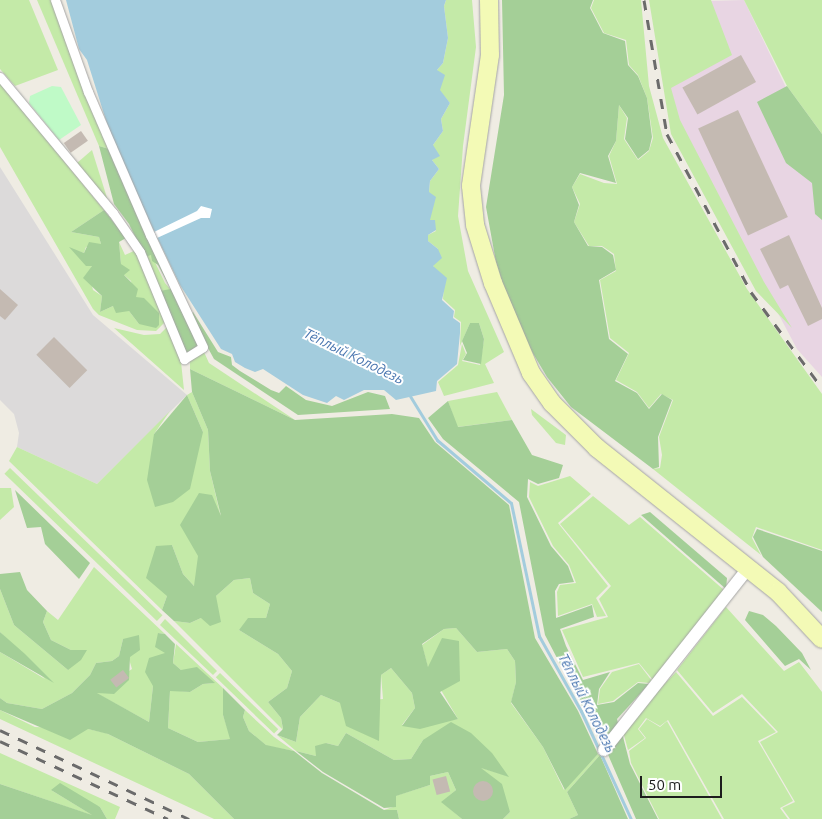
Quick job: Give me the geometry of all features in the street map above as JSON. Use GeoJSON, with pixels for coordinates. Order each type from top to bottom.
{"type":"FeatureCollection","features":[{"type":"Feature","properties":{"kind":"main road"},"geometry":{"type":"LineString","coordinates":[[489,0],[490,55],[471,186],[475,225],[516,339],[531,373],[552,403],[591,442],[778,592],[822,639]]}},
{"type":"Feature","properties":{"kind":"street"},"geometry":{"type":"LineString","coordinates":[[0,77],[113,213],[140,252],[184,359],[203,347],[106,134],[55,0]]}},
{"type":"Feature","properties":{"kind":"street"},"geometry":{"type":"LineString","coordinates":[[604,750],[748,568]]}},
{"type":"Feature","properties":{"kind":"shaded area"},"geometry":{"type":"Polygon","coordinates":[[[744,0],[803,123],[822,155],[822,377],[797,349],[676,121],[667,86],[709,1],[744,0]]]}},
{"type":"Feature","properties":{"kind":"shaded area"},"geometry":{"type":"Polygon","coordinates":[[[0,167],[93,315],[187,395],[97,484],[17,447],[19,433],[14,414],[0,400],[0,167]]]}},
{"type":"Feature","properties":{"kind":"green space"},"geometry":{"type":"Polygon","coordinates":[[[0,0],[29,0],[58,70],[15,86],[0,69],[0,0]]]}},
{"type":"Feature","properties":{"kind":"green space"},"geometry":{"type":"Polygon","coordinates":[[[37,0],[52,0],[109,149],[99,146],[37,0]]]}},
{"type":"Feature","properties":{"kind":"green space"},"geometry":{"type":"Polygon","coordinates":[[[446,0],[472,0],[476,47],[463,146],[458,216],[468,271],[504,352],[485,364],[494,383],[444,396],[438,382],[458,365],[462,344],[466,354],[462,361],[480,365],[484,339],[479,323],[470,323],[460,346],[461,322],[454,317],[455,310],[443,299],[444,285],[433,266],[438,249],[428,241],[428,235],[436,231],[430,220],[429,192],[430,181],[439,169],[432,160],[433,145],[443,131],[441,119],[450,103],[439,90],[437,70],[443,63],[448,38],[444,6],[446,0]]]}},
{"type":"Feature","properties":{"kind":"green space"},"geometry":{"type":"Polygon","coordinates":[[[502,0],[593,0],[590,8],[603,33],[625,41],[628,65],[638,76],[647,98],[652,137],[649,150],[638,159],[625,139],[628,118],[619,105],[616,141],[608,156],[616,183],[580,173],[572,187],[579,205],[574,222],[588,246],[602,247],[613,255],[616,270],[599,280],[609,339],[628,354],[615,381],[637,393],[649,409],[662,394],[672,400],[658,437],[659,467],[653,469],[571,407],[547,377],[515,323],[496,262],[486,207],[504,95],[502,0]]]}},
{"type":"Feature","properties":{"kind":"green space"},"geometry":{"type":"Polygon","coordinates":[[[594,0],[641,0],[649,86],[663,138],[747,289],[822,394],[822,550],[756,527],[752,538],[761,555],[653,469],[660,468],[662,455],[659,437],[673,400],[661,394],[649,408],[637,392],[616,380],[629,353],[610,338],[600,280],[616,271],[614,254],[602,246],[589,246],[574,222],[580,204],[572,187],[580,174],[604,183],[617,184],[609,156],[616,141],[619,105],[627,118],[624,139],[638,160],[649,151],[653,138],[647,98],[638,75],[629,65],[626,40],[604,33],[591,8],[594,0]]]}},
{"type":"Feature","properties":{"kind":"green space"},"geometry":{"type":"Polygon","coordinates":[[[649,0],[711,0],[732,55],[671,88],[680,120],[764,282],[792,328],[756,291],[671,134],[649,0]]]}},
{"type":"Feature","properties":{"kind":"green space"},"geometry":{"type":"Polygon","coordinates":[[[744,0],[822,0],[822,134],[787,86],[744,0]]]}},
{"type":"Feature","properties":{"kind":"green space"},"geometry":{"type":"Polygon","coordinates":[[[0,83],[104,210],[71,232],[99,237],[101,244],[86,247],[84,253],[71,249],[92,266],[89,274],[93,290],[102,296],[100,312],[113,306],[129,311],[139,324],[131,281],[124,275],[121,264],[119,242],[125,255],[136,250],[165,322],[156,331],[137,330],[99,315],[93,309],[0,147],[0,83]]]}},
{"type":"Feature","properties":{"kind":"green space"},"geometry":{"type":"Polygon","coordinates":[[[52,86],[61,87],[81,125],[59,140],[29,103],[30,96],[52,86]]]}},
{"type":"Feature","properties":{"kind":"green space"},"geometry":{"type":"Polygon","coordinates":[[[787,86],[822,134],[822,220],[815,214],[812,183],[786,163],[757,102],[787,86]]]}},
{"type":"Feature","properties":{"kind":"green space"},"geometry":{"type":"Polygon","coordinates":[[[99,146],[109,149],[200,344],[186,354],[159,291],[171,289],[158,265],[152,261],[151,255],[145,257],[129,224],[114,204],[99,146]]]}},
{"type":"Feature","properties":{"kind":"green space"},"geometry":{"type":"Polygon","coordinates":[[[92,150],[108,201],[77,163],[92,150]]]}},
{"type":"Feature","properties":{"kind":"green space"},"geometry":{"type":"Polygon","coordinates":[[[104,210],[126,238],[119,242],[121,264],[130,270],[124,275],[138,289],[136,297],[144,298],[159,313],[159,325],[156,328],[139,324],[129,311],[116,313],[113,306],[100,312],[102,296],[83,278],[92,266],[86,266],[69,247],[84,253],[89,242],[101,244],[99,237],[71,232],[104,210]]]}},
{"type":"Feature","properties":{"kind":"green space"},"geometry":{"type":"Polygon","coordinates":[[[151,254],[165,283],[171,290],[159,291],[145,257],[151,254]]]}},
{"type":"Feature","properties":{"kind":"green space"},"geometry":{"type":"Polygon","coordinates":[[[193,312],[218,352],[231,357],[232,365],[271,390],[279,393],[286,386],[306,400],[332,406],[368,392],[385,396],[390,409],[298,415],[214,359],[191,317],[193,312]]]}},
{"type":"Feature","properties":{"kind":"green space"},"geometry":{"type":"Polygon","coordinates":[[[470,323],[479,323],[484,339],[481,364],[463,360],[467,353],[462,341],[470,323]]]}},
{"type":"Feature","properties":{"kind":"green space"},"geometry":{"type":"Polygon","coordinates":[[[167,327],[181,362],[184,390],[114,328],[144,335],[160,334],[167,327]]]}},
{"type":"Feature","properties":{"kind":"green space"},"geometry":{"type":"Polygon","coordinates":[[[204,352],[209,363],[295,420],[190,369],[190,359],[204,352]]]}},
{"type":"Feature","properties":{"kind":"green space"},"geometry":{"type":"Polygon","coordinates":[[[190,369],[295,420],[392,414],[419,418],[435,442],[509,505],[535,638],[578,711],[598,754],[565,790],[543,747],[511,702],[516,682],[515,661],[507,649],[477,652],[456,628],[444,629],[422,644],[428,667],[442,638],[459,641],[460,681],[440,692],[458,719],[420,729],[402,726],[415,708],[412,693],[391,668],[381,675],[379,741],[346,726],[340,703],[321,695],[300,717],[296,742],[277,735],[283,729],[281,718],[268,702],[287,688],[292,671],[278,654],[239,630],[248,618],[266,618],[270,604],[253,593],[250,578],[234,580],[216,596],[221,622],[210,626],[201,618],[190,623],[174,621],[162,610],[167,596],[146,578],[156,546],[172,545],[183,574],[194,586],[198,556],[180,525],[199,493],[212,495],[221,516],[210,471],[208,430],[192,392],[190,369]]]}},
{"type":"Feature","properties":{"kind":"green space"},"geometry":{"type":"Polygon","coordinates":[[[192,392],[208,430],[210,471],[222,522],[199,556],[195,587],[183,574],[172,545],[167,596],[162,610],[9,461],[17,447],[97,484],[170,411],[154,434],[203,432],[187,395],[192,392]]]}},
{"type":"Feature","properties":{"kind":"green space"},"geometry":{"type":"Polygon","coordinates":[[[497,392],[512,420],[457,427],[448,401],[497,392]]]}},
{"type":"Feature","properties":{"kind":"green space"},"geometry":{"type":"Polygon","coordinates":[[[187,395],[203,432],[190,489],[173,502],[155,507],[147,480],[154,434],[187,395]]]}},
{"type":"Feature","properties":{"kind":"green space"},"geometry":{"type":"Polygon","coordinates":[[[448,401],[458,427],[512,420],[532,455],[563,465],[559,478],[538,484],[528,479],[527,497],[551,546],[568,566],[574,582],[559,584],[555,591],[556,618],[592,605],[594,617],[560,629],[566,646],[583,680],[610,672],[599,689],[597,705],[614,702],[638,683],[649,684],[617,719],[619,727],[604,748],[545,635],[519,502],[443,439],[428,418],[448,401]]]}},
{"type":"Feature","properties":{"kind":"green space"},"geometry":{"type":"Polygon","coordinates":[[[531,409],[566,435],[565,445],[556,443],[532,415],[531,409]]]}},
{"type":"Feature","properties":{"kind":"green space"},"geometry":{"type":"Polygon","coordinates":[[[10,468],[163,615],[157,621],[4,474],[10,468]]]}},
{"type":"Feature","properties":{"kind":"green space"},"geometry":{"type":"Polygon","coordinates":[[[570,476],[591,494],[558,523],[608,586],[596,598],[606,616],[597,617],[592,604],[558,616],[557,592],[560,585],[576,583],[569,565],[553,546],[529,497],[530,482],[538,486],[570,476]]]}},
{"type":"Feature","properties":{"kind":"green space"},"geometry":{"type":"Polygon","coordinates":[[[0,488],[11,488],[14,507],[0,520],[0,488]]]}},
{"type":"Feature","properties":{"kind":"green space"},"geometry":{"type":"Polygon","coordinates":[[[15,490],[90,563],[79,579],[45,544],[41,527],[27,528],[15,490]]]}},
{"type":"Feature","properties":{"kind":"green space"},"geometry":{"type":"Polygon","coordinates":[[[593,496],[629,525],[640,517],[724,590],[653,680],[639,663],[583,677],[562,630],[608,617],[599,599],[611,586],[560,524],[593,496]]]}},
{"type":"Feature","properties":{"kind":"green space"},"geometry":{"type":"Polygon","coordinates":[[[650,512],[727,578],[726,589],[641,515],[650,512]]]}},
{"type":"Feature","properties":{"kind":"green space"},"geometry":{"type":"Polygon","coordinates":[[[757,529],[822,551],[822,612],[763,557],[753,537],[757,529]]]}},
{"type":"Feature","properties":{"kind":"green space"},"geometry":{"type":"Polygon","coordinates":[[[94,567],[165,634],[158,633],[166,653],[153,686],[149,722],[96,693],[132,669],[123,639],[119,656],[112,661],[96,663],[90,675],[72,693],[42,709],[7,703],[0,698],[0,652],[45,679],[0,632],[0,589],[14,625],[68,670],[71,650],[51,640],[43,622],[47,611],[58,620],[94,567]]]}},
{"type":"Feature","properties":{"kind":"green space"},"geometry":{"type":"Polygon","coordinates":[[[20,572],[27,590],[47,611],[43,622],[51,640],[71,650],[87,650],[81,660],[68,670],[14,625],[0,589],[0,574],[20,572]]]}},
{"type":"Feature","properties":{"kind":"green space"},"geometry":{"type":"Polygon","coordinates":[[[250,578],[253,593],[270,604],[266,618],[239,630],[278,654],[292,671],[287,688],[268,702],[281,718],[283,730],[174,621],[190,623],[201,618],[216,596],[234,580],[250,578]]]}},
{"type":"Feature","properties":{"kind":"green space"},"geometry":{"type":"Polygon","coordinates":[[[726,607],[784,671],[799,662],[822,692],[822,819],[790,819],[782,808],[795,802],[760,742],[778,732],[742,694],[713,713],[677,670],[726,607]]]}},
{"type":"Feature","properties":{"kind":"green space"},"geometry":{"type":"Polygon","coordinates":[[[749,611],[763,615],[776,626],[802,653],[811,670],[799,659],[785,666],[745,620],[749,611]]]}},
{"type":"Feature","properties":{"kind":"green space"},"geometry":{"type":"Polygon","coordinates":[[[165,619],[217,671],[213,675],[160,625],[165,619]]]}},
{"type":"Feature","properties":{"kind":"green space"},"geometry":{"type":"Polygon","coordinates":[[[456,628],[477,652],[507,649],[515,661],[516,682],[511,703],[543,747],[564,790],[598,754],[600,755],[567,792],[578,815],[569,819],[503,819],[510,812],[479,767],[508,776],[423,740],[411,759],[394,760],[346,733],[338,746],[326,743],[316,756],[296,751],[277,735],[296,742],[300,717],[321,695],[340,703],[383,699],[381,675],[391,668],[412,693],[415,708],[402,725],[458,719],[428,668],[422,645],[444,629],[456,628]]]}},
{"type":"Feature","properties":{"kind":"green space"},"geometry":{"type":"Polygon","coordinates":[[[0,632],[25,654],[54,683],[0,652],[0,632]]]}},
{"type":"Feature","properties":{"kind":"green space"},"geometry":{"type":"Polygon","coordinates":[[[158,633],[165,634],[175,644],[173,663],[181,670],[197,667],[215,683],[203,684],[190,692],[170,691],[168,728],[198,742],[230,739],[223,715],[223,688],[245,710],[243,717],[249,731],[266,745],[294,751],[322,773],[384,810],[397,810],[399,819],[234,819],[189,774],[108,734],[88,729],[70,740],[0,710],[0,698],[7,703],[42,709],[72,693],[90,675],[96,663],[112,661],[119,656],[123,639],[139,635],[140,650],[130,657],[129,680],[114,694],[97,693],[149,722],[153,686],[145,672],[149,658],[165,653],[155,647],[158,633]]]}},
{"type":"Feature","properties":{"kind":"green space"},"geometry":{"type":"Polygon","coordinates":[[[176,644],[223,688],[223,715],[231,739],[198,742],[168,728],[170,690],[190,692],[203,684],[214,683],[181,670],[173,663],[176,644]]]}},
{"type":"Feature","properties":{"kind":"green space"},"geometry":{"type":"Polygon","coordinates":[[[639,664],[652,681],[649,683],[638,682],[613,701],[598,704],[600,689],[612,672],[639,664]]]}},
{"type":"Feature","properties":{"kind":"green space"},"geometry":{"type":"Polygon","coordinates":[[[676,672],[713,716],[742,697],[776,732],[758,741],[793,801],[780,808],[788,819],[724,819],[668,720],[660,726],[646,718],[638,729],[645,738],[628,750],[622,728],[676,672]]]}},
{"type":"Feature","properties":{"kind":"green space"},"geometry":{"type":"Polygon","coordinates":[[[220,673],[278,729],[274,734],[216,677],[220,673]]]}},
{"type":"Feature","properties":{"kind":"green space"},"geometry":{"type":"Polygon","coordinates":[[[0,710],[35,727],[88,729],[106,733],[189,774],[234,819],[214,819],[0,719],[0,710]]]}},
{"type":"Feature","properties":{"kind":"green space"},"geometry":{"type":"Polygon","coordinates":[[[245,710],[274,737],[294,751],[267,746],[249,731],[243,717],[245,710]]]}},
{"type":"Feature","properties":{"kind":"green space"},"geometry":{"type":"Polygon","coordinates":[[[647,719],[660,727],[667,721],[722,819],[659,819],[631,763],[629,751],[646,738],[639,729],[647,719]]]}},
{"type":"Feature","properties":{"kind":"green space"},"geometry":{"type":"Polygon","coordinates":[[[451,722],[471,733],[492,753],[509,777],[481,768],[502,784],[510,812],[503,819],[462,819],[441,802],[456,790],[448,772],[430,776],[430,785],[396,796],[396,807],[384,808],[323,772],[296,751],[316,756],[315,746],[326,743],[338,746],[346,733],[394,760],[411,759],[423,740],[451,722]]]}},
{"type":"Feature","properties":{"kind":"green space"},"geometry":{"type":"Polygon","coordinates":[[[621,729],[630,764],[658,819],[636,819],[606,750],[621,729]]]}},
{"type":"Feature","properties":{"kind":"green space"},"geometry":{"type":"Polygon","coordinates":[[[0,753],[120,807],[115,819],[107,819],[100,807],[51,790],[94,816],[0,784],[0,753]]]}},
{"type":"Feature","properties":{"kind":"green space"},"geometry":{"type":"Polygon","coordinates":[[[600,755],[628,819],[569,819],[578,815],[567,792],[600,755]]]}},
{"type":"Feature","properties":{"kind":"green space"},"geometry":{"type":"Polygon","coordinates":[[[448,772],[456,790],[442,802],[462,819],[399,819],[397,810],[384,810],[396,806],[395,796],[430,785],[430,776],[448,772]]]}},
{"type":"Feature","properties":{"kind":"green space"},"geometry":{"type":"Polygon","coordinates":[[[60,783],[100,807],[107,819],[0,819],[0,784],[92,815],[51,790],[60,783]]]}},
{"type":"Feature","properties":{"kind":"water"},"geometry":{"type":"Polygon","coordinates":[[[66,0],[446,0],[444,6],[448,38],[443,63],[437,70],[445,75],[440,90],[450,103],[441,119],[443,131],[433,145],[440,156],[432,160],[439,169],[430,181],[429,192],[436,197],[430,220],[435,220],[436,230],[428,235],[428,241],[438,249],[442,258],[433,266],[447,278],[442,300],[454,311],[453,318],[460,323],[460,333],[457,364],[437,381],[436,391],[396,400],[384,390],[364,390],[344,400],[336,396],[327,403],[303,395],[263,369],[255,372],[245,368],[235,362],[232,354],[221,349],[180,285],[140,202],[109,130],[87,60],[79,49],[66,0]]]}},
{"type":"Feature","properties":{"kind":"pier"},"geometry":{"type":"Polygon","coordinates":[[[201,206],[212,209],[210,218],[201,218],[157,238],[154,232],[197,211],[201,206]]]}},
{"type":"Feature","properties":{"kind":"building"},"geometry":{"type":"Polygon","coordinates":[[[741,55],[756,82],[697,115],[682,87],[741,55]]]}},
{"type":"Feature","properties":{"kind":"building"},"geometry":{"type":"Polygon","coordinates":[[[738,110],[788,217],[748,236],[698,129],[738,110]]]}},
{"type":"Feature","properties":{"kind":"building"},"geometry":{"type":"Polygon","coordinates":[[[81,131],[88,141],[71,153],[64,143],[81,131]]]}},
{"type":"Feature","properties":{"kind":"building"},"geometry":{"type":"Polygon","coordinates":[[[789,235],[822,308],[822,319],[808,326],[788,285],[780,289],[760,249],[789,235]]]}},
{"type":"Feature","properties":{"kind":"building"},"geometry":{"type":"Polygon","coordinates":[[[0,289],[18,305],[5,320],[0,316],[0,289]]]}},
{"type":"Feature","properties":{"kind":"building"},"geometry":{"type":"Polygon","coordinates":[[[54,337],[87,370],[70,388],[36,355],[54,337]]]}},
{"type":"Feature","properties":{"kind":"building"},"geometry":{"type":"Polygon","coordinates":[[[123,670],[129,678],[116,688],[110,680],[123,670]]]}},
{"type":"Feature","properties":{"kind":"building"},"geometry":{"type":"Polygon","coordinates":[[[446,776],[450,791],[437,795],[432,780],[446,776]]]}},
{"type":"Feature","properties":{"kind":"building"},"geometry":{"type":"Polygon","coordinates":[[[483,781],[490,784],[493,791],[490,798],[483,801],[476,798],[473,791],[476,784],[483,781]]]}},
{"type":"Feature","properties":{"kind":"waterway","name":"Тёплый Колодезь"},"geometry":{"type":"LineString","coordinates":[[410,396],[437,440],[511,503],[539,636],[581,711],[631,819]]}},
{"type":"Feature","properties":{"kind":"railway"},"geometry":{"type":"LineString","coordinates":[[644,0],[667,134],[751,292],[822,388]]}},
{"type":"Feature","properties":{"kind":"railway"},"geometry":{"type":"LineString","coordinates":[[0,730],[189,819]]}},
{"type":"Feature","properties":{"kind":"railway"},"geometry":{"type":"LineString","coordinates":[[0,741],[168,819]]}}]}
